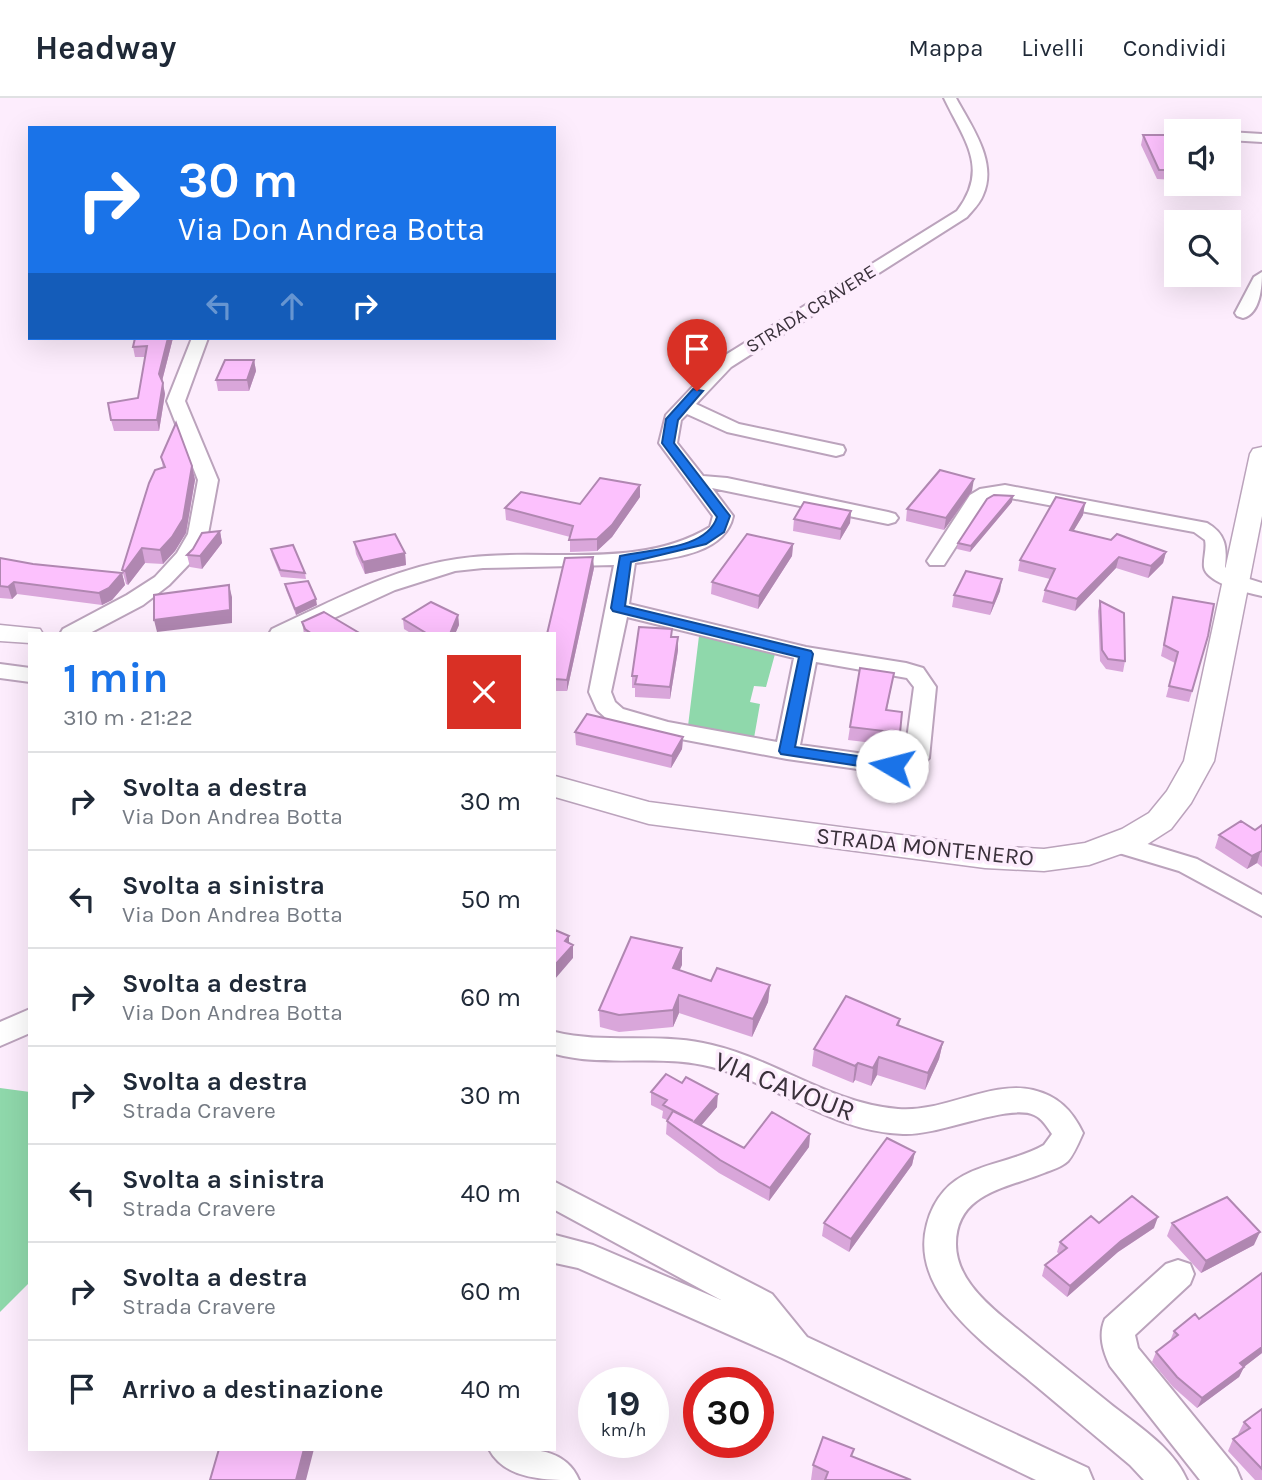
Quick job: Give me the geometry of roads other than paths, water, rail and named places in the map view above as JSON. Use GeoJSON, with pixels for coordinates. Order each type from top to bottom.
{"type":"FeatureCollection","features":[{"type":"Feature","properties":{"kind":"main road","name":"STRADA MONTENERO"},"geometry":{"type":"LineString","coordinates":[[556,786],[649,813],[985,857],[1044,860],[1089,854],[1118,844],[1160,821],[1180,796],[1199,761],[1248,586],[1262,454]]}},
{"type":"Feature","properties":{"kind":"main road"},"geometry":{"type":"LineString","coordinates":[[0,633],[28,635]]}},
{"type":"Feature","properties":{"kind":"street","name":"STRADA CRAVERE"},"geometry":{"type":"LineString","coordinates":[[284,632],[379,589],[454,565],[488,560],[625,559],[681,548],[702,541],[719,530],[723,516],[668,443],[672,419],[725,363],[962,214],[976,196],[981,176],[979,161],[950,98]]}},
{"type":"Feature","properties":{"kind":"street"},"geometry":{"type":"LineString","coordinates":[[1241,137],[1262,138]]}},
{"type":"Feature","properties":{"kind":"street"},"geometry":{"type":"LineString","coordinates":[[1243,313],[1262,277]]}},
{"type":"Feature","properties":{"kind":"street"},"geometry":{"type":"LineString","coordinates":[[75,632],[135,600],[162,581],[186,556],[198,534],[208,480],[176,401],[199,340]]}},
{"type":"Feature","properties":{"kind":"street"},"geometry":{"type":"LineString","coordinates":[[683,405],[733,428],[836,450]]}},
{"type":"Feature","properties":{"kind":"street"},"geometry":{"type":"LineString","coordinates":[[697,481],[727,484],[888,517]]}},
{"type":"Feature","properties":{"kind":"street"},"geometry":{"type":"LineString","coordinates":[[937,561],[977,499],[987,493],[1005,491],[1045,496],[1200,527],[1212,533],[1216,539],[1214,569],[1223,577],[1248,586]]}},
{"type":"Feature","properties":{"kind":"street"},"geometry":{"type":"LineString","coordinates":[[618,608],[806,654],[915,673],[925,687],[917,758],[909,763],[892,766],[787,751],[665,729],[615,714],[605,705],[600,692],[618,608],[625,559]]}},
{"type":"Feature","properties":{"kind":"street"},"geometry":{"type":"LineString","coordinates":[[787,751],[806,654]]}},
{"type":"Feature","properties":{"kind":"street"},"geometry":{"type":"LineString","coordinates":[[0,671],[28,674]]}},
{"type":"Feature","properties":{"kind":"street"},"geometry":{"type":"LineString","coordinates":[[1118,844],[1188,865],[1262,907]]}},
{"type":"Feature","properties":{"kind":"street"},"geometry":{"type":"LineString","coordinates":[[0,1035],[28,1021]]}},
{"type":"Feature","properties":{"kind":"street","name":"VIA CAVOUR"},"geometry":{"type":"LineString","coordinates":[[556,1043],[594,1051],[701,1054],[735,1062],[820,1104],[868,1119],[930,1121],[993,1104],[1026,1101],[1043,1105],[1058,1117],[1068,1133],[1056,1153],[980,1183],[954,1197],[944,1214],[940,1237],[942,1264],[957,1292],[978,1317],[1143,1453],[1169,1480]]}},
{"type":"Feature","properties":{"kind":"street"},"geometry":{"type":"LineString","coordinates":[[556,1196],[760,1304],[795,1348]]}},
{"type":"Feature","properties":{"kind":"street"},"geometry":{"type":"LineString","coordinates":[[556,1249],[582,1255],[795,1348],[1075,1480]]}},
{"type":"Feature","properties":{"kind":"street"},"geometry":{"type":"LineString","coordinates":[[1178,1274],[1117,1330],[1122,1354],[1223,1480]]}},
{"type":"Feature","properties":{"kind":"street"},"geometry":{"type":"LineString","coordinates":[[510,1451],[561,1480]]}}]}
